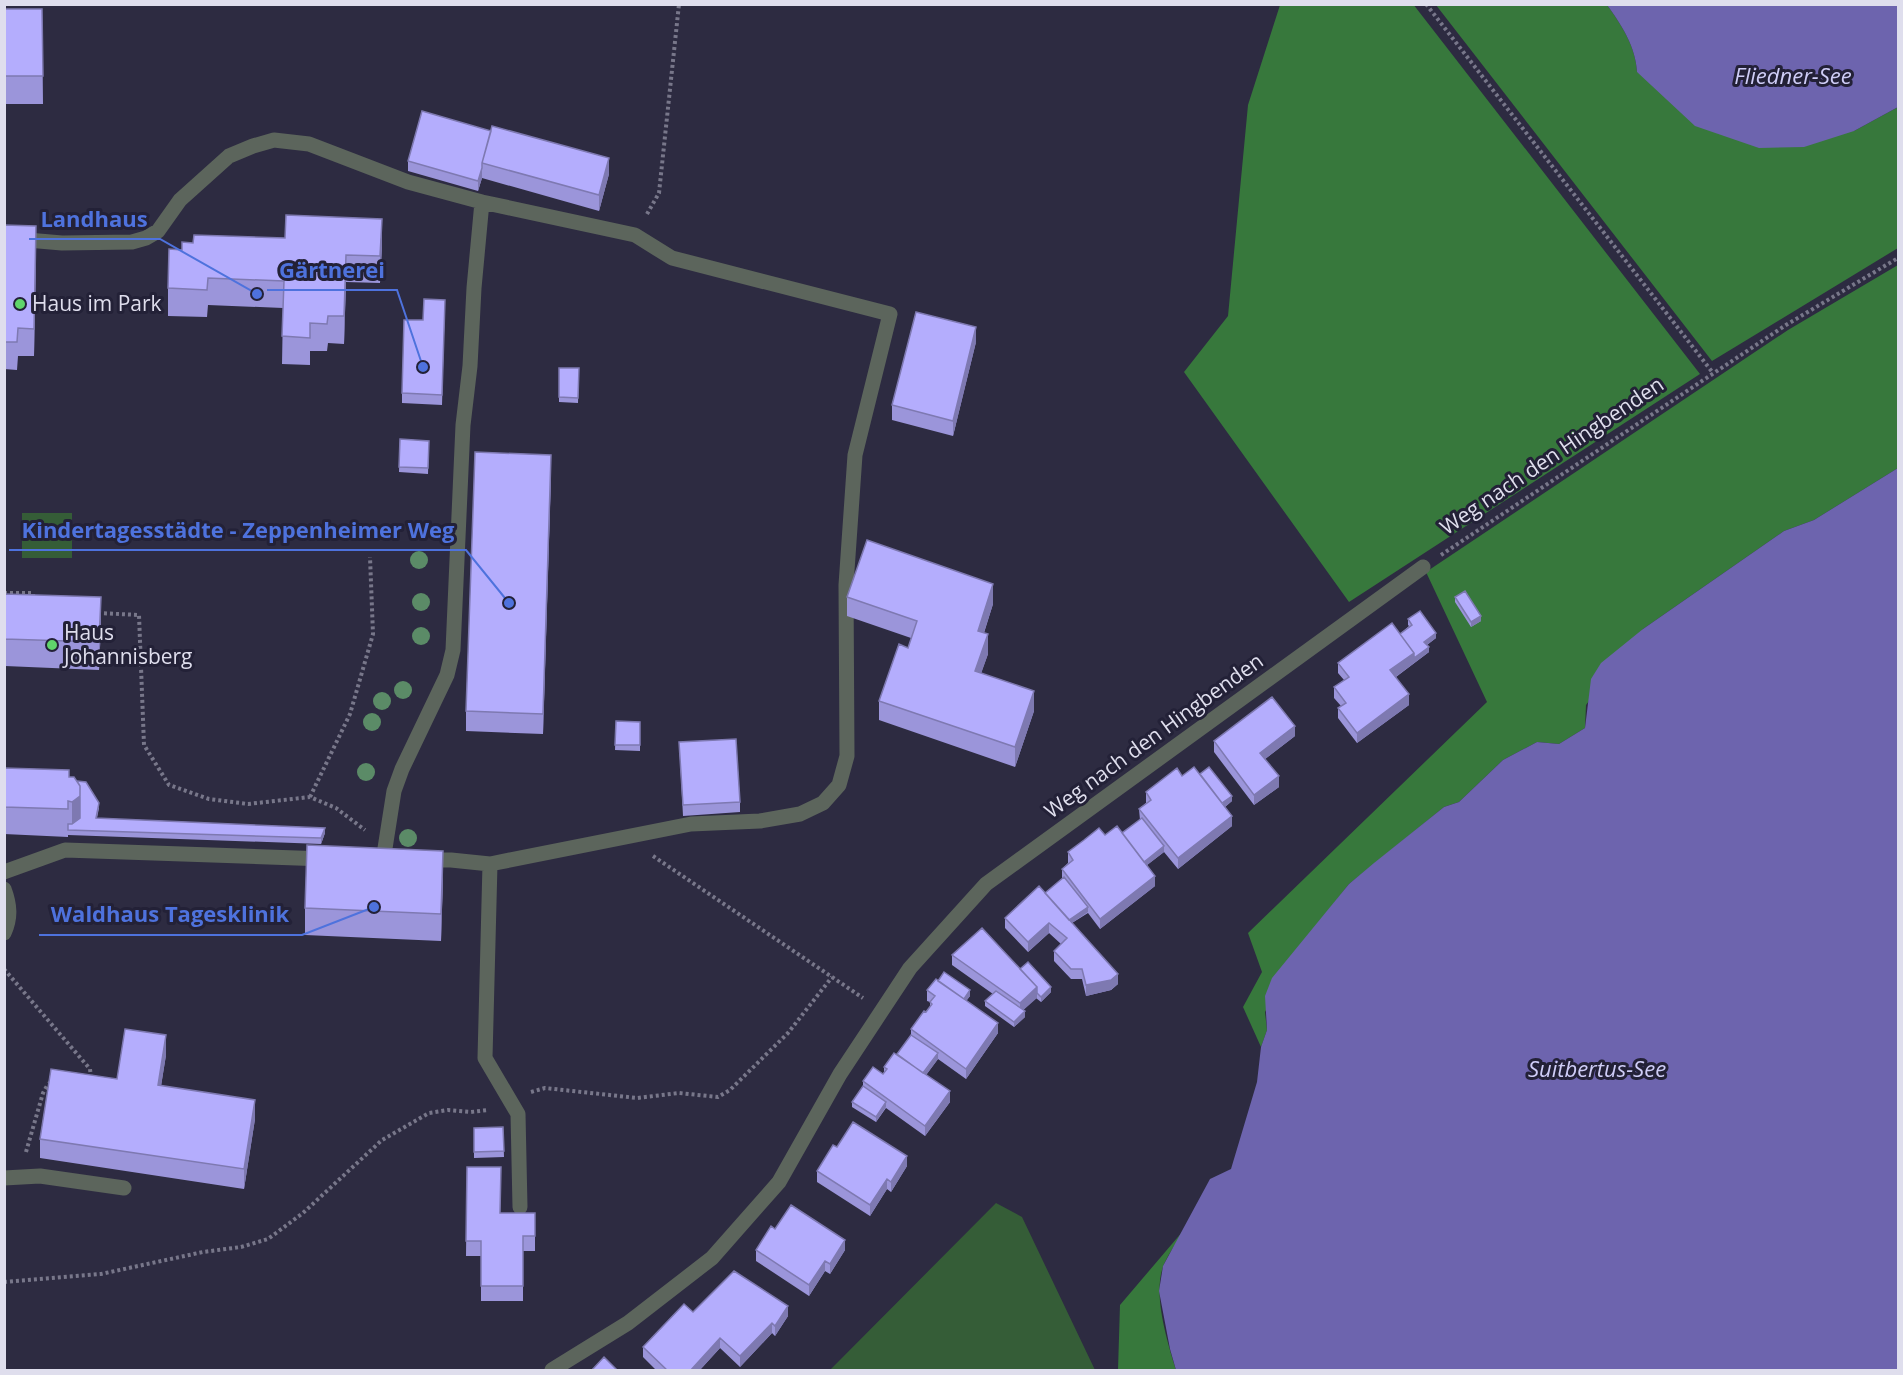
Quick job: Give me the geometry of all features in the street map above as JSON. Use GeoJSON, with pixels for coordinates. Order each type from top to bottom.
{"type":"FeatureCollection","features":[{"type":"Feature","properties":{"kind":"street"},"geometry":{"type":"LineString","coordinates":[[4,238],[62,243],[132,242],[146,238],[158,231],[180,200],[229,156],[274,140],[309,144],[408,182],[482,202],[635,236],[672,258],[890,314],[855,455],[846,585],[847,756],[838,785],[823,803],[800,814],[760,820],[691,824],[490,864],[451,860],[389,861],[394,791],[402,769],[447,675],[453,650],[463,425],[470,366],[482,202]]}},
{"type":"Feature","properties":{"kind":"street","name":"Weg nach den Hingbenden"},"geometry":{"type":"LineString","coordinates":[[552,1371],[628,1323],[712,1258],[779,1182],[840,1074],[910,968],[986,884],[1423,567]]}},
{"type":"Feature","properties":{"kind":"street"},"geometry":{"type":"LineString","coordinates":[[4,872],[65,850],[337,859]]}},
{"type":"Feature","properties":{"kind":"street"},"geometry":{"type":"LineString","coordinates":[[490,864],[484,1058],[518,1114],[520,1207]]}},
{"type":"Feature","properties":{"kind":"street"},"geometry":{"type":"LineString","coordinates":[[4,890],[9,902],[10,917],[4,933]]}},
{"type":"Feature","properties":{"kind":"street"},"geometry":{"type":"LineString","coordinates":[[4,1178],[40,1176],[124,1188]]}},
{"type":"Feature","properties":{"kind":"path"},"geometry":{"type":"LineString","coordinates":[[635,236],[659,193],[679,4]]}},
{"type":"Feature","properties":{"kind":"path"},"geometry":{"type":"LineString","coordinates":[[1426,4],[1713,373]]}},
{"type":"Feature","properties":{"kind":"path","name":"Weg nach den Hingbenden"},"geometry":{"type":"LineString","coordinates":[[1423,567],[1786,325],[1899,258]]}},
{"type":"Feature","properties":{"kind":"path"},"geometry":{"type":"LineString","coordinates":[[310,797],[350,714],[373,634],[370,557]]}},
{"type":"Feature","properties":{"kind":"path"},"geometry":{"type":"LineString","coordinates":[[4,593],[33,593],[33,602]]}},
{"type":"Feature","properties":{"kind":"path"},"geometry":{"type":"LineString","coordinates":[[92,613],[139,615],[144,746],[169,785],[209,799],[248,804],[310,797],[336,808],[369,833],[389,861]]}},
{"type":"Feature","properties":{"kind":"path"},"geometry":{"type":"LineString","coordinates":[[625,837],[882,1010]]}},
{"type":"Feature","properties":{"kind":"path"},"geometry":{"type":"LineString","coordinates":[[4,969],[90,1069],[91,1080]]}},
{"type":"Feature","properties":{"kind":"path"},"geometry":{"type":"LineString","coordinates":[[4,1282],[101,1274],[203,1252],[241,1247],[268,1239],[303,1213],[382,1140],[429,1113],[448,1110],[471,1113],[496,1110],[529,1093],[545,1088],[637,1098],[679,1093],[718,1097],[730,1090],[788,1033],[832,977]]}},
{"type":"Feature","properties":{"kind":"path"},"geometry":{"type":"LineString","coordinates":[[22,1177],[27,1147],[43,1093],[48,1084],[56,1080]]}},
{"type":"Feature","properties":{"kind":"green space"},"geometry":{"type":"Polygon","coordinates":[[[1413,4],[1700,374],[1349,602],[1184,372],[1228,316],[1248,105],[1280,5],[1413,4]]]}},
{"type":"Feature","properties":{"kind":"green space"},"geometry":{"type":"Polygon","coordinates":[[[1436,5],[1607,5],[1631,45],[1637,72],[1854,131],[1898,107],[1898,248],[1712,361],[1436,5]]]}},
{"type":"Feature","properties":{"kind":"green space"},"geometry":{"type":"Polygon","coordinates":[[[1898,265],[1898,468],[1814,520],[1784,531],[1643,629],[1586,705],[1585,728],[1559,744],[1537,742],[1503,760],[1459,802],[1444,807],[1349,884],[1307,937],[1265,1012],[1267,1030],[1261,1047],[1243,1007],[1262,972],[1248,933],[1487,702],[1426,572],[1788,330],[1898,265]]]}},
{"type":"Feature","properties":{"kind":"green space"},"geometry":{"type":"Polygon","coordinates":[[[22,513],[72,513],[72,558],[22,558],[22,513]]]}},
{"type":"Feature","properties":{"kind":"green space"},"geometry":{"type":"Polygon","coordinates":[[[996,1203],[1022,1217],[1095,1370],[830,1370],[996,1203]]]}},
{"type":"Feature","properties":{"kind":"green space"},"geometry":{"type":"Polygon","coordinates":[[[1183,1231],[1164,1264],[1160,1289],[1162,1317],[1176,1370],[1118,1370],[1120,1305],[1183,1231]]]}},
{"type":"Feature","properties":{"kind":"water","name":"Fliedner-See"},"geometry":{"type":"Polygon","coordinates":[[[1607,5],[1898,5],[1898,107],[1854,131],[1804,147],[1759,148],[1695,126],[1637,72],[1631,45],[1607,5]]]}},
{"type":"Feature","properties":{"kind":"water","name":"Suitbertus-See"},"geometry":{"type":"Polygon","coordinates":[[[1898,468],[1898,1370],[1176,1370],[1159,1291],[1163,1266],[1210,1179],[1231,1169],[1257,1082],[1261,1047],[1267,1030],[1265,996],[1272,978],[1349,884],[1444,807],[1459,802],[1503,760],[1537,742],[1559,744],[1585,728],[1591,679],[1601,663],[1643,629],[1784,531],[1814,520],[1898,468]]]}},
{"type":"Feature","properties":{"kind":"building"},"geometry":{"type":"Polygon","coordinates":[[[4,9],[42,9],[43,76],[4,76],[4,9]]]}},
{"type":"Feature","properties":{"kind":"building"},"geometry":{"type":"Polygon","coordinates":[[[422,111],[491,131],[478,181],[408,161],[422,111]]]}},
{"type":"Feature","properties":{"kind":"building"},"geometry":{"type":"Polygon","coordinates":[[[492,126],[609,158],[599,195],[482,163],[492,126]]]}},
{"type":"Feature","properties":{"kind":"building"},"geometry":{"type":"Polygon","coordinates":[[[286,215],[382,219],[380,256],[346,255],[344,316],[328,316],[327,324],[310,323],[310,338],[282,336],[284,281],[208,278],[207,290],[168,288],[169,249],[182,250],[182,242],[193,243],[194,235],[285,238],[286,215]]]}},
{"type":"Feature","properties":{"kind":"building","name":"Haus im Park"},"geometry":{"type":"Polygon","coordinates":[[[4,225],[36,226],[34,329],[18,328],[17,342],[4,342],[4,225]]]}},
{"type":"Feature","properties":{"kind":"building"},"geometry":{"type":"Polygon","coordinates":[[[424,299],[445,300],[442,395],[402,393],[404,320],[423,320],[424,299]]]}},
{"type":"Feature","properties":{"kind":"building"},"geometry":{"type":"Polygon","coordinates":[[[916,312],[976,327],[953,421],[892,405],[916,312]]]}},
{"type":"Feature","properties":{"kind":"building"},"geometry":{"type":"Polygon","coordinates":[[[559,368],[579,368],[578,398],[559,397],[559,368]]]}},
{"type":"Feature","properties":{"kind":"building"},"geometry":{"type":"Polygon","coordinates":[[[400,439],[429,441],[428,468],[399,467],[400,439]]]}},
{"type":"Feature","properties":{"kind":"building"},"geometry":{"type":"Polygon","coordinates":[[[475,452],[551,455],[543,714],[466,711],[475,452]]]}},
{"type":"Feature","properties":{"kind":"building"},"geometry":{"type":"Polygon","coordinates":[[[867,540],[993,584],[978,631],[988,634],[975,671],[1034,691],[1015,747],[879,701],[899,644],[908,648],[917,621],[847,597],[867,540]]]}},
{"type":"Feature","properties":{"kind":"building"},"geometry":{"type":"Polygon","coordinates":[[[1465,591],[1481,616],[1471,622],[1455,597],[1465,591]]]}},
{"type":"Feature","properties":{"kind":"building"},"geometry":{"type":"Polygon","coordinates":[[[4,594],[101,597],[99,642],[5,639],[4,652],[4,594]]]}},
{"type":"Feature","properties":{"kind":"building"},"geometry":{"type":"Polygon","coordinates":[[[1420,611],[1436,633],[1424,642],[1429,647],[1414,658],[1414,653],[1400,634],[1412,625],[1408,619],[1420,611]]]}},
{"type":"Feature","properties":{"kind":"building"},"geometry":{"type":"Polygon","coordinates":[[[1392,623],[1414,653],[1390,670],[1409,694],[1357,733],[1338,708],[1346,703],[1334,687],[1349,677],[1338,663],[1392,623]]]}},
{"type":"Feature","properties":{"kind":"building"},"geometry":{"type":"Polygon","coordinates":[[[1272,697],[1295,726],[1260,753],[1279,776],[1254,795],[1214,741],[1272,697]]]}},
{"type":"Feature","properties":{"kind":"building"},"geometry":{"type":"Polygon","coordinates":[[[616,721],[640,722],[640,745],[615,745],[616,721]]]}},
{"type":"Feature","properties":{"kind":"building"},"geometry":{"type":"Polygon","coordinates":[[[736,739],[740,802],[683,805],[679,742],[736,739]]]}},
{"type":"Feature","properties":{"kind":"building"},"geometry":{"type":"Polygon","coordinates":[[[1194,767],[1232,816],[1178,858],[1139,809],[1151,800],[1146,792],[1177,768],[1182,776],[1194,767]]]}},
{"type":"Feature","properties":{"kind":"building"},"geometry":{"type":"Polygon","coordinates":[[[1209,767],[1232,796],[1222,803],[1200,774],[1209,767]]]}},
{"type":"Feature","properties":{"kind":"building"},"geometry":{"type":"Polygon","coordinates":[[[4,768],[69,770],[69,777],[74,777],[80,786],[80,796],[72,802],[68,801],[68,809],[4,807],[4,768]]]}},
{"type":"Feature","properties":{"kind":"building"},"geometry":{"type":"Polygon","coordinates":[[[77,781],[86,782],[99,803],[96,818],[325,828],[321,838],[68,830],[68,824],[80,818],[80,786],[77,781]]]}},
{"type":"Feature","properties":{"kind":"building"},"geometry":{"type":"Polygon","coordinates":[[[1142,818],[1164,846],[1144,862],[1122,833],[1142,818]]]}},
{"type":"Feature","properties":{"kind":"building"},"geometry":{"type":"Polygon","coordinates":[[[1117,826],[1155,876],[1100,919],[1062,869],[1073,860],[1068,852],[1099,828],[1105,835],[1117,826]]]}},
{"type":"Feature","properties":{"kind":"building"},"geometry":{"type":"Polygon","coordinates":[[[307,845],[443,851],[441,914],[305,908],[307,845]]]}},
{"type":"Feature","properties":{"kind":"building"},"geometry":{"type":"Polygon","coordinates":[[[1064,877],[1088,907],[1069,920],[1045,893],[1064,877]]]}},
{"type":"Feature","properties":{"kind":"building"},"geometry":{"type":"Polygon","coordinates":[[[1039,886],[1118,974],[1111,980],[1086,985],[1082,969],[1071,969],[1054,951],[1067,938],[1049,923],[1028,942],[1005,918],[1039,886]]]}},
{"type":"Feature","properties":{"kind":"building"},"geometry":{"type":"Polygon","coordinates":[[[982,928],[1037,987],[1020,1003],[952,955],[982,928]]]}},
{"type":"Feature","properties":{"kind":"building"},"geometry":{"type":"Polygon","coordinates":[[[1028,962],[1051,987],[1041,997],[1037,993],[1037,987],[1020,969],[1028,962]]]}},
{"type":"Feature","properties":{"kind":"building"},"geometry":{"type":"Polygon","coordinates":[[[944,972],[970,990],[964,999],[938,981],[944,972]]]}},
{"type":"Feature","properties":{"kind":"building"},"geometry":{"type":"Polygon","coordinates":[[[936,979],[998,1023],[966,1069],[911,1029],[932,1004],[930,1002],[935,996],[927,990],[936,979]]]}},
{"type":"Feature","properties":{"kind":"building"},"geometry":{"type":"Polygon","coordinates":[[[996,991],[1025,1011],[1014,1022],[985,1001],[996,991]]]}},
{"type":"Feature","properties":{"kind":"building"},"geometry":{"type":"Polygon","coordinates":[[[125,1029],[166,1035],[158,1085],[255,1100],[244,1169],[40,1139],[51,1069],[117,1079],[125,1029]]]}},
{"type":"Feature","properties":{"kind":"building"},"geometry":{"type":"Polygon","coordinates":[[[911,1035],[938,1053],[923,1073],[897,1054],[911,1035]]]}},
{"type":"Feature","properties":{"kind":"building"},"geometry":{"type":"Polygon","coordinates":[[[894,1053],[950,1091],[925,1126],[863,1081],[873,1067],[883,1074],[887,1069],[884,1067],[894,1053]]]}},
{"type":"Feature","properties":{"kind":"building"},"geometry":{"type":"Polygon","coordinates":[[[863,1086],[886,1102],[876,1117],[852,1102],[863,1086]]]}},
{"type":"Feature","properties":{"kind":"building"},"geometry":{"type":"Polygon","coordinates":[[[853,1122],[907,1156],[891,1182],[887,1179],[870,1205],[817,1171],[833,1145],[837,1147],[853,1122]]]}},
{"type":"Feature","properties":{"kind":"building"},"geometry":{"type":"Polygon","coordinates":[[[503,1127],[504,1151],[474,1152],[474,1128],[503,1127]]]}},
{"type":"Feature","properties":{"kind":"building"},"geometry":{"type":"Polygon","coordinates":[[[467,1167],[501,1167],[500,1213],[535,1213],[535,1236],[523,1236],[523,1286],[481,1286],[481,1241],[466,1241],[467,1167]]]}},
{"type":"Feature","properties":{"kind":"building"},"geometry":{"type":"Polygon","coordinates":[[[791,1205],[845,1240],[830,1264],[825,1261],[809,1285],[756,1250],[771,1226],[775,1229],[791,1205]]]}},
{"type":"Feature","properties":{"kind":"building"},"geometry":{"type":"Polygon","coordinates":[[[734,1271],[788,1306],[775,1326],[772,1323],[740,1356],[720,1338],[690,1371],[668,1371],[643,1347],[684,1304],[693,1312],[734,1271]]]}},
{"type":"Feature","properties":{"kind":"building"},"geometry":{"type":"Polygon","coordinates":[[[604,1357],[618,1371],[591,1371],[604,1357]]]}},
{"type":"Feature","properties":{"kind":"place","name":"Landhaus"},"geometry":{"type":"Point","coordinates":[257,294]}},
{"type":"Feature","properties":{"kind":"place","name":"Haus im Park"},"geometry":{"type":"Point","coordinates":[20,304]}},
{"type":"Feature","properties":{"kind":"place","name":"Gärtnerei"},"geometry":{"type":"Point","coordinates":[423,367]}},
{"type":"Feature","properties":{"kind":"place","name":"Kindertagesstädte - Zeppenheimer Weg"},"geometry":{"type":"Point","coordinates":[509,603]}},
{"type":"Feature","properties":{"kind":"place","name":"Haus Johannisberg"},"geometry":{"type":"Point","coordinates":[52,645]}},
{"type":"Feature","properties":{"kind":"place","name":"Waldhaus Tagesklinik"},"geometry":{"type":"Point","coordinates":[374,907]}}]}
